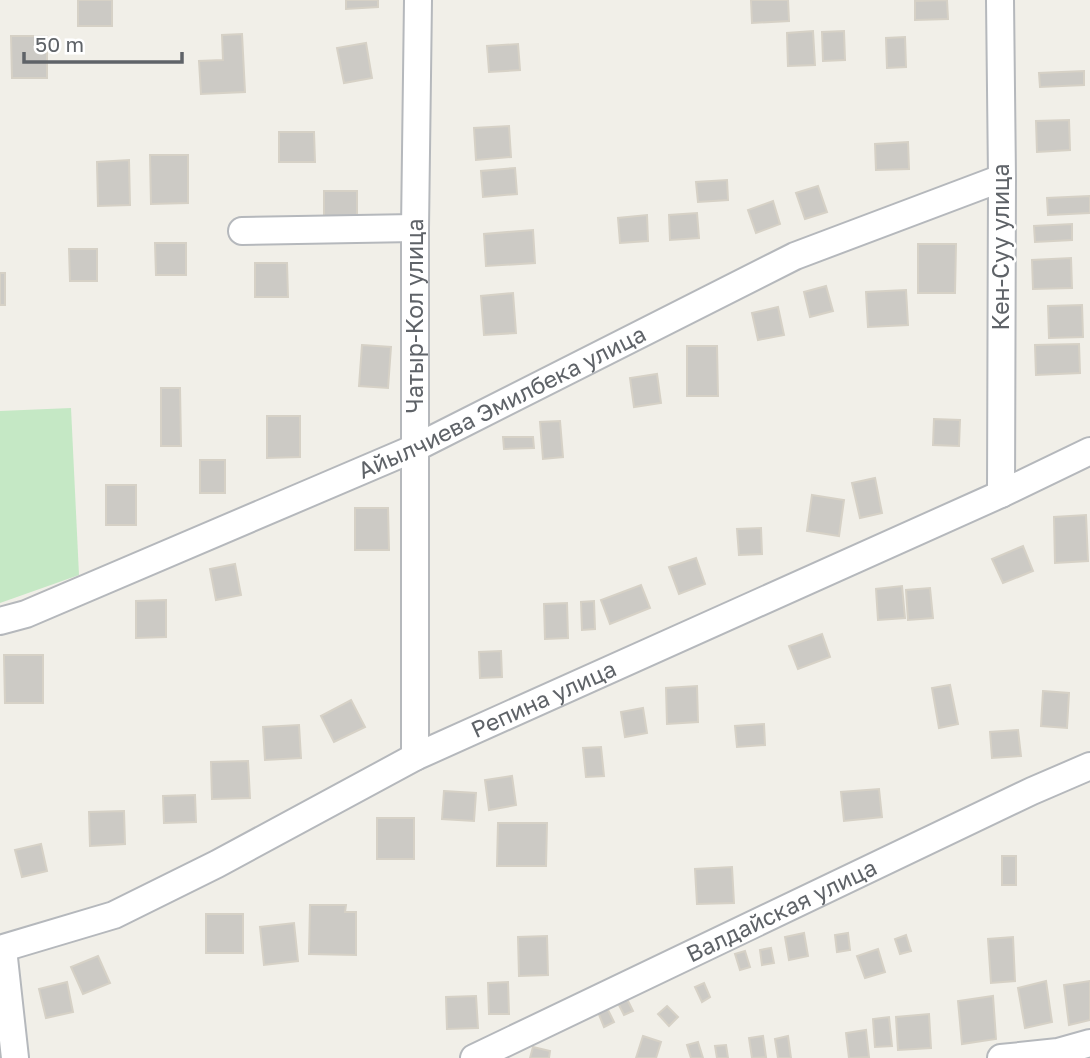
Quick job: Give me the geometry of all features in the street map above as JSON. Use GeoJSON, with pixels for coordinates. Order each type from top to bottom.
{"type":"FeatureCollection","features":[{"type":"Feature","properties":{"kind":"street","name":"Чатыр-Кол улица"},"geometry":{"type":"LineString","coordinates":[[415,757],[418,0]]}},
{"type":"Feature","properties":{"kind":"street","name":"Кен-Суу улица"},"geometry":{"type":"LineString","coordinates":[[1000,0],[1001,494]]}},
{"type":"Feature","properties":{"kind":"street","name":"Айылчиева Эмилбека улица"},"geometry":{"type":"LineString","coordinates":[[0,621],[26,614],[415,448],[795,256],[1002,178]]}},
{"type":"Feature","properties":{"kind":"street"},"geometry":{"type":"LineString","coordinates":[[242,231],[415,228]]}},
{"type":"Feature","properties":{"kind":"street","name":"Репина улица"},"geometry":{"type":"LineString","coordinates":[[2,949],[114,915],[217,864],[415,757],[1001,494],[1090,451]]}},
{"type":"Feature","properties":{"kind":"street","name":"Валдайская улица"},"geometry":{"type":"LineString","coordinates":[[474,1058],[1032,791],[1090,766]]}},
{"type":"Feature","properties":{"kind":"street"},"geometry":{"type":"LineString","coordinates":[[2,949],[16,1058]]}},
{"type":"Feature","properties":{"kind":"street"},"geometry":{"type":"LineString","coordinates":[[1001,1058],[1058,1052],[1090,1043]]}},
{"type":"Feature","properties":{"kind":"green space"},"geometry":{"type":"Polygon","coordinates":[[[71,408],[79,575],[0,603],[0,411],[71,408]]]}},
{"type":"Feature","properties":{"kind":"building"},"geometry":{"type":"Polygon","coordinates":[[[78,0],[112,0],[112,26],[78,26],[78,0]]]}},
{"type":"Feature","properties":{"kind":"building"},"geometry":{"type":"Polygon","coordinates":[[[346,0],[378,0],[378,7],[346,9],[346,0]]]}},
{"type":"Feature","properties":{"kind":"building"},"geometry":{"type":"Polygon","coordinates":[[[751,0],[788,0],[789,21],[752,23],[751,0]]]}},
{"type":"Feature","properties":{"kind":"building"},"geometry":{"type":"Polygon","coordinates":[[[947,0],[948,19],[915,20],[915,1],[947,0]]]}},
{"type":"Feature","properties":{"kind":"building"},"geometry":{"type":"Polygon","coordinates":[[[813,31],[815,65],[788,66],[787,33],[813,31]]]}},
{"type":"Feature","properties":{"kind":"building"},"geometry":{"type":"Polygon","coordinates":[[[844,31],[845,60],[823,61],[822,32],[844,31]]]}},
{"type":"Feature","properties":{"kind":"building"},"geometry":{"type":"Polygon","coordinates":[[[242,34],[245,92],[201,94],[199,61],[223,60],[222,35],[242,34]]]}},
{"type":"Feature","properties":{"kind":"building"},"geometry":{"type":"Polygon","coordinates":[[[11,36],[47,36],[47,78],[12,78],[11,36]]]}},
{"type":"Feature","properties":{"kind":"building"},"geometry":{"type":"Polygon","coordinates":[[[905,37],[906,67],[887,68],[886,38],[905,37]]]}},
{"type":"Feature","properties":{"kind":"building"},"geometry":{"type":"Polygon","coordinates":[[[366,43],[372,78],[344,83],[337,48],[366,43]]]}},
{"type":"Feature","properties":{"kind":"building"},"geometry":{"type":"Polygon","coordinates":[[[518,44],[520,70],[489,72],[487,46],[518,44]]]}},
{"type":"Feature","properties":{"kind":"building"},"geometry":{"type":"Polygon","coordinates":[[[1084,71],[1084,85],[1040,87],[1039,73],[1084,71]]]}},
{"type":"Feature","properties":{"kind":"building"},"geometry":{"type":"Polygon","coordinates":[[[1069,120],[1070,150],[1037,152],[1036,121],[1069,120]]]}},
{"type":"Feature","properties":{"kind":"building"},"geometry":{"type":"Polygon","coordinates":[[[509,126],[511,157],[476,160],[474,128],[509,126]]]}},
{"type":"Feature","properties":{"kind":"building"},"geometry":{"type":"Polygon","coordinates":[[[279,132],[314,132],[315,162],[279,162],[279,132]]]}},
{"type":"Feature","properties":{"kind":"building"},"geometry":{"type":"Polygon","coordinates":[[[908,142],[909,169],[876,170],[875,144],[908,142]]]}},
{"type":"Feature","properties":{"kind":"building"},"geometry":{"type":"Polygon","coordinates":[[[150,155],[188,155],[188,203],[151,204],[150,155]]]}},
{"type":"Feature","properties":{"kind":"building"},"geometry":{"type":"Polygon","coordinates":[[[129,160],[130,205],[98,206],[97,162],[129,160]]]}},
{"type":"Feature","properties":{"kind":"building"},"geometry":{"type":"Polygon","coordinates":[[[515,168],[517,194],[483,197],[481,171],[515,168]]]}},
{"type":"Feature","properties":{"kind":"building"},"geometry":{"type":"Polygon","coordinates":[[[727,180],[728,200],[698,202],[696,182],[727,180]]]}},
{"type":"Feature","properties":{"kind":"building"},"geometry":{"type":"Polygon","coordinates":[[[818,186],[827,212],[805,219],[796,193],[818,186]]]}},
{"type":"Feature","properties":{"kind":"building"},"geometry":{"type":"Polygon","coordinates":[[[324,191],[357,191],[357,220],[324,220],[324,191]]]}},
{"type":"Feature","properties":{"kind":"building"},"geometry":{"type":"Polygon","coordinates":[[[1090,196],[1090,213],[1048,215],[1047,198],[1090,196]]]}},
{"type":"Feature","properties":{"kind":"building"},"geometry":{"type":"Polygon","coordinates":[[[773,201],[780,224],[756,233],[748,210],[773,201]]]}},
{"type":"Feature","properties":{"kind":"building"},"geometry":{"type":"Polygon","coordinates":[[[697,213],[699,238],[670,240],[669,215],[697,213]]]}},
{"type":"Feature","properties":{"kind":"building"},"geometry":{"type":"Polygon","coordinates":[[[647,215],[648,241],[620,243],[618,218],[647,215]]]}},
{"type":"Feature","properties":{"kind":"building"},"geometry":{"type":"Polygon","coordinates":[[[1072,224],[1072,240],[1035,242],[1034,226],[1072,224]]]}},
{"type":"Feature","properties":{"kind":"building"},"geometry":{"type":"Polygon","coordinates":[[[533,230],[535,263],[486,266],[484,234],[533,230]]]}},
{"type":"Feature","properties":{"kind":"building"},"geometry":{"type":"Polygon","coordinates":[[[155,243],[186,243],[186,275],[156,275],[155,243]]]}},
{"type":"Feature","properties":{"kind":"building"},"geometry":{"type":"Polygon","coordinates":[[[918,244],[956,244],[955,293],[918,293],[918,244]]]}},
{"type":"Feature","properties":{"kind":"building"},"geometry":{"type":"Polygon","coordinates":[[[69,249],[97,249],[97,281],[70,281],[69,249]]]}},
{"type":"Feature","properties":{"kind":"building"},"geometry":{"type":"Polygon","coordinates":[[[1071,258],[1072,288],[1033,289],[1032,260],[1071,258]]]}},
{"type":"Feature","properties":{"kind":"building"},"geometry":{"type":"Polygon","coordinates":[[[255,263],[287,263],[288,297],[255,297],[255,263]]]}},
{"type":"Feature","properties":{"kind":"building"},"geometry":{"type":"Polygon","coordinates":[[[0,273],[5,273],[5,305],[0,305],[0,273]]]}},
{"type":"Feature","properties":{"kind":"building"},"geometry":{"type":"Polygon","coordinates":[[[826,286],[833,311],[810,317],[804,292],[826,286]]]}},
{"type":"Feature","properties":{"kind":"building"},"geometry":{"type":"Polygon","coordinates":[[[906,290],[908,325],[868,327],[866,292],[906,290]]]}},
{"type":"Feature","properties":{"kind":"building"},"geometry":{"type":"Polygon","coordinates":[[[513,293],[516,333],[484,335],[481,296],[513,293]]]}},
{"type":"Feature","properties":{"kind":"building"},"geometry":{"type":"Polygon","coordinates":[[[1082,305],[1083,337],[1049,338],[1048,306],[1082,305]]]}},
{"type":"Feature","properties":{"kind":"building"},"geometry":{"type":"Polygon","coordinates":[[[778,307],[784,335],[758,340],[752,313],[778,307]]]}},
{"type":"Feature","properties":{"kind":"building"},"geometry":{"type":"Polygon","coordinates":[[[1079,344],[1080,373],[1036,375],[1035,345],[1079,344]]]}},
{"type":"Feature","properties":{"kind":"building"},"geometry":{"type":"Polygon","coordinates":[[[362,345],[391,347],[388,388],[359,386],[362,345]]]}},
{"type":"Feature","properties":{"kind":"building"},"geometry":{"type":"Polygon","coordinates":[[[687,346],[717,346],[718,396],[687,396],[687,346]]]}},
{"type":"Feature","properties":{"kind":"building"},"geometry":{"type":"Polygon","coordinates":[[[657,374],[661,403],[634,407],[630,378],[657,374]]]}},
{"type":"Feature","properties":{"kind":"building"},"geometry":{"type":"Polygon","coordinates":[[[161,388],[180,388],[181,446],[161,446],[161,388]]]}},
{"type":"Feature","properties":{"kind":"building"},"geometry":{"type":"Polygon","coordinates":[[[267,416],[300,416],[300,457],[267,458],[267,416]]]}},
{"type":"Feature","properties":{"kind":"building"},"geometry":{"type":"Polygon","coordinates":[[[934,419],[960,420],[959,446],[933,445],[934,419]]]}},
{"type":"Feature","properties":{"kind":"building"},"geometry":{"type":"Polygon","coordinates":[[[560,421],[563,457],[543,459],[540,422],[560,421]]]}},
{"type":"Feature","properties":{"kind":"building"},"geometry":{"type":"Polygon","coordinates":[[[503,437],[533,437],[534,448],[504,449],[503,437]]]}},
{"type":"Feature","properties":{"kind":"building"},"geometry":{"type":"Polygon","coordinates":[[[200,460],[225,460],[225,493],[200,493],[200,460]]]}},
{"type":"Feature","properties":{"kind":"building"},"geometry":{"type":"Polygon","coordinates":[[[875,478],[882,513],[860,518],[852,483],[875,478]]]}},
{"type":"Feature","properties":{"kind":"building"},"geometry":{"type":"Polygon","coordinates":[[[106,485],[136,485],[136,525],[106,525],[106,485]]]}},
{"type":"Feature","properties":{"kind":"building"},"geometry":{"type":"Polygon","coordinates":[[[812,495],[844,500],[839,536],[807,531],[812,495]]]}},
{"type":"Feature","properties":{"kind":"building"},"geometry":{"type":"Polygon","coordinates":[[[355,508],[388,508],[389,550],[355,550],[355,508]]]}},
{"type":"Feature","properties":{"kind":"building"},"geometry":{"type":"Polygon","coordinates":[[[1086,515],[1088,561],[1055,563],[1054,517],[1086,515]]]}},
{"type":"Feature","properties":{"kind":"building"},"geometry":{"type":"Polygon","coordinates":[[[761,528],[762,554],[739,555],[737,529],[761,528]]]}},
{"type":"Feature","properties":{"kind":"building"},"geometry":{"type":"Polygon","coordinates":[[[1023,546],[1033,571],[1003,583],[992,559],[1023,546]]]}},
{"type":"Feature","properties":{"kind":"building"},"geometry":{"type":"Polygon","coordinates":[[[696,558],[705,584],[679,594],[669,567],[696,558]]]}},
{"type":"Feature","properties":{"kind":"building"},"geometry":{"type":"Polygon","coordinates":[[[235,564],[241,595],[216,600],[210,569],[235,564]]]}},
{"type":"Feature","properties":{"kind":"building"},"geometry":{"type":"Polygon","coordinates":[[[641,585],[650,608],[610,624],[601,600],[641,585]]]}},
{"type":"Feature","properties":{"kind":"building"},"geometry":{"type":"Polygon","coordinates":[[[902,586],[905,618],[878,620],[876,589],[902,586]]]}},
{"type":"Feature","properties":{"kind":"building"},"geometry":{"type":"Polygon","coordinates":[[[930,588],[933,618],[908,620],[906,590],[930,588]]]}},
{"type":"Feature","properties":{"kind":"building"},"geometry":{"type":"Polygon","coordinates":[[[166,600],[166,637],[136,638],[136,601],[166,600]]]}},
{"type":"Feature","properties":{"kind":"building"},"geometry":{"type":"Polygon","coordinates":[[[594,601],[595,629],[582,630],[581,602],[594,601]]]}},
{"type":"Feature","properties":{"kind":"building"},"geometry":{"type":"Polygon","coordinates":[[[567,603],[568,638],[545,639],[544,604],[567,603]]]}},
{"type":"Feature","properties":{"kind":"building"},"geometry":{"type":"Polygon","coordinates":[[[822,634],[830,657],[798,669],[789,646],[822,634]]]}},
{"type":"Feature","properties":{"kind":"building"},"geometry":{"type":"Polygon","coordinates":[[[501,651],[502,677],[480,678],[479,652],[501,651]]]}},
{"type":"Feature","properties":{"kind":"building"},"geometry":{"type":"Polygon","coordinates":[[[4,655],[43,655],[43,703],[5,703],[4,655]]]}},
{"type":"Feature","properties":{"kind":"building"},"geometry":{"type":"Polygon","coordinates":[[[950,685],[958,724],[939,728],[932,688],[950,685]]]}},
{"type":"Feature","properties":{"kind":"building"},"geometry":{"type":"Polygon","coordinates":[[[697,686],[698,722],[667,724],[666,688],[697,686]]]}},
{"type":"Feature","properties":{"kind":"building"},"geometry":{"type":"Polygon","coordinates":[[[1043,691],[1069,693],[1067,728],[1041,726],[1043,691]]]}},
{"type":"Feature","properties":{"kind":"building"},"geometry":{"type":"Polygon","coordinates":[[[351,700],[365,727],[334,742],[321,716],[351,700]]]}},
{"type":"Feature","properties":{"kind":"building"},"geometry":{"type":"Polygon","coordinates":[[[643,708],[647,733],[625,737],[621,712],[643,708]]]}},
{"type":"Feature","properties":{"kind":"building"},"geometry":{"type":"Polygon","coordinates":[[[764,724],[765,745],[737,747],[735,726],[764,724]]]}},
{"type":"Feature","properties":{"kind":"building"},"geometry":{"type":"Polygon","coordinates":[[[299,725],[301,758],[265,760],[263,727],[299,725]]]}},
{"type":"Feature","properties":{"kind":"building"},"geometry":{"type":"Polygon","coordinates":[[[1018,730],[1021,756],[992,758],[990,732],[1018,730]]]}},
{"type":"Feature","properties":{"kind":"building"},"geometry":{"type":"Polygon","coordinates":[[[601,747],[604,776],[586,777],[583,748],[601,747]]]}},
{"type":"Feature","properties":{"kind":"building"},"geometry":{"type":"Polygon","coordinates":[[[248,761],[250,798],[212,799],[211,762],[248,761]]]}},
{"type":"Feature","properties":{"kind":"building"},"geometry":{"type":"Polygon","coordinates":[[[512,776],[516,805],[489,810],[485,780],[512,776]]]}},
{"type":"Feature","properties":{"kind":"building"},"geometry":{"type":"Polygon","coordinates":[[[879,789],[882,817],[844,821],[841,792],[879,789]]]}},
{"type":"Feature","properties":{"kind":"building"},"geometry":{"type":"Polygon","coordinates":[[[444,791],[476,793],[474,821],[442,819],[444,791]]]}},
{"type":"Feature","properties":{"kind":"building"},"geometry":{"type":"Polygon","coordinates":[[[195,795],[196,822],[164,823],[163,796],[195,795]]]}},
{"type":"Feature","properties":{"kind":"building"},"geometry":{"type":"Polygon","coordinates":[[[124,811],[125,844],[90,846],[89,812],[124,811]]]}},
{"type":"Feature","properties":{"kind":"building"},"geometry":{"type":"Polygon","coordinates":[[[377,818],[414,818],[414,859],[377,859],[377,818]]]}},
{"type":"Feature","properties":{"kind":"building"},"geometry":{"type":"Polygon","coordinates":[[[498,823],[547,823],[546,866],[497,866],[498,823]]]}},
{"type":"Feature","properties":{"kind":"building"},"geometry":{"type":"Polygon","coordinates":[[[41,844],[47,871],[22,877],[15,850],[41,844]]]}},
{"type":"Feature","properties":{"kind":"building"},"geometry":{"type":"Polygon","coordinates":[[[1002,856],[1016,856],[1016,885],[1002,885],[1002,856]]]}},
{"type":"Feature","properties":{"kind":"building"},"geometry":{"type":"Polygon","coordinates":[[[732,867],[734,903],[697,904],[695,869],[732,867]]]}},
{"type":"Feature","properties":{"kind":"building"},"geometry":{"type":"Polygon","coordinates":[[[310,905],[346,905],[345,912],[356,912],[356,955],[309,954],[310,905]]]}},
{"type":"Feature","properties":{"kind":"building"},"geometry":{"type":"Polygon","coordinates":[[[206,914],[243,914],[243,953],[206,953],[206,914]]]}},
{"type":"Feature","properties":{"kind":"building"},"geometry":{"type":"Polygon","coordinates":[[[294,923],[298,961],[264,965],[260,927],[294,923]]]}},
{"type":"Feature","properties":{"kind":"building"},"geometry":{"type":"Polygon","coordinates":[[[804,933],[808,956],[789,960],[785,937],[804,933]]]}},
{"type":"Feature","properties":{"kind":"building"},"geometry":{"type":"Polygon","coordinates":[[[848,933],[850,950],[837,952],[835,935],[848,933]]]}},
{"type":"Feature","properties":{"kind":"building"},"geometry":{"type":"Polygon","coordinates":[[[906,935],[911,951],[900,954],[895,939],[906,935]]]}},
{"type":"Feature","properties":{"kind":"building"},"geometry":{"type":"Polygon","coordinates":[[[547,936],[548,975],[519,976],[518,937],[547,936]]]}},
{"type":"Feature","properties":{"kind":"building"},"geometry":{"type":"Polygon","coordinates":[[[1013,937],[1015,981],[991,983],[988,939],[1013,937]]]}},
{"type":"Feature","properties":{"kind":"building"},"geometry":{"type":"Polygon","coordinates":[[[771,948],[774,963],[762,965],[760,950],[771,948]]]}},
{"type":"Feature","properties":{"kind":"building"},"geometry":{"type":"Polygon","coordinates":[[[878,949],[885,972],[865,978],[857,956],[878,949]]]}},
{"type":"Feature","properties":{"kind":"building"},"geometry":{"type":"Polygon","coordinates":[[[745,951],[750,967],[740,970],[735,954],[745,951]]]}},
{"type":"Feature","properties":{"kind":"building"},"geometry":{"type":"Polygon","coordinates":[[[98,956],[110,983],[83,994],[71,967],[98,956]]]}},
{"type":"Feature","properties":{"kind":"building"},"geometry":{"type":"Polygon","coordinates":[[[1046,981],[1052,1022],[1025,1028],[1018,988],[1046,981]]]}},
{"type":"Feature","properties":{"kind":"building"},"geometry":{"type":"Polygon","coordinates":[[[1090,981],[1090,1020],[1069,1025],[1064,985],[1090,981]]]}},
{"type":"Feature","properties":{"kind":"building"},"geometry":{"type":"Polygon","coordinates":[[[67,982],[73,1012],[46,1018],[39,989],[67,982]]]}},
{"type":"Feature","properties":{"kind":"building"},"geometry":{"type":"Polygon","coordinates":[[[508,982],[509,1014],[489,1014],[488,983],[508,982]]]}},
{"type":"Feature","properties":{"kind":"building"},"geometry":{"type":"Polygon","coordinates":[[[704,983],[710,997],[702,1002],[695,987],[704,983]]]}},
{"type":"Feature","properties":{"kind":"building"},"geometry":{"type":"Polygon","coordinates":[[[476,996],[478,1028],[447,1029],[446,997],[476,996]]]}},
{"type":"Feature","properties":{"kind":"building"},"geometry":{"type":"Polygon","coordinates":[[[993,996],[996,1039],[962,1044],[958,1001],[993,996]]]}},
{"type":"Feature","properties":{"kind":"building"},"geometry":{"type":"Polygon","coordinates":[[[627,999],[633,1011],[624,1015],[618,1003],[627,999]]]}},
{"type":"Feature","properties":{"kind":"building"},"geometry":{"type":"Polygon","coordinates":[[[667,1006],[678,1017],[669,1026],[658,1014],[667,1006]]]}},
{"type":"Feature","properties":{"kind":"building"},"geometry":{"type":"Polygon","coordinates":[[[607,1008],[614,1022],[604,1027],[598,1012],[607,1008]]]}},
{"type":"Feature","properties":{"kind":"building"},"geometry":{"type":"Polygon","coordinates":[[[929,1014],[931,1048],[898,1050],[896,1017],[929,1014]]]}},
{"type":"Feature","properties":{"kind":"building"},"geometry":{"type":"Polygon","coordinates":[[[889,1017],[892,1046],[875,1047],[873,1019],[889,1017]]]}},
{"type":"Feature","properties":{"kind":"building"},"geometry":{"type":"Polygon","coordinates":[[[866,1030],[869,1057],[849,1058],[846,1033],[866,1030]]]}},
{"type":"Feature","properties":{"kind":"building"},"geometry":{"type":"Polygon","coordinates":[[[643,1036],[661,1042],[656,1058],[636,1058],[643,1036]]]}},
{"type":"Feature","properties":{"kind":"building"},"geometry":{"type":"Polygon","coordinates":[[[763,1036],[766,1057],[752,1058],[749,1038],[763,1036]]]}},
{"type":"Feature","properties":{"kind":"building"},"geometry":{"type":"Polygon","coordinates":[[[788,1036],[791,1058],[778,1058],[775,1039],[788,1036]]]}},
{"type":"Feature","properties":{"kind":"building"},"geometry":{"type":"Polygon","coordinates":[[[698,1042],[703,1058],[691,1058],[687,1045],[698,1042]]]}},
{"type":"Feature","properties":{"kind":"building"},"geometry":{"type":"Polygon","coordinates":[[[726,1045],[728,1058],[717,1058],[715,1046],[726,1045]]]}},
{"type":"Feature","properties":{"kind":"building"},"geometry":{"type":"Polygon","coordinates":[[[533,1047],[550,1051],[549,1058],[530,1058],[533,1047]]]}}]}
